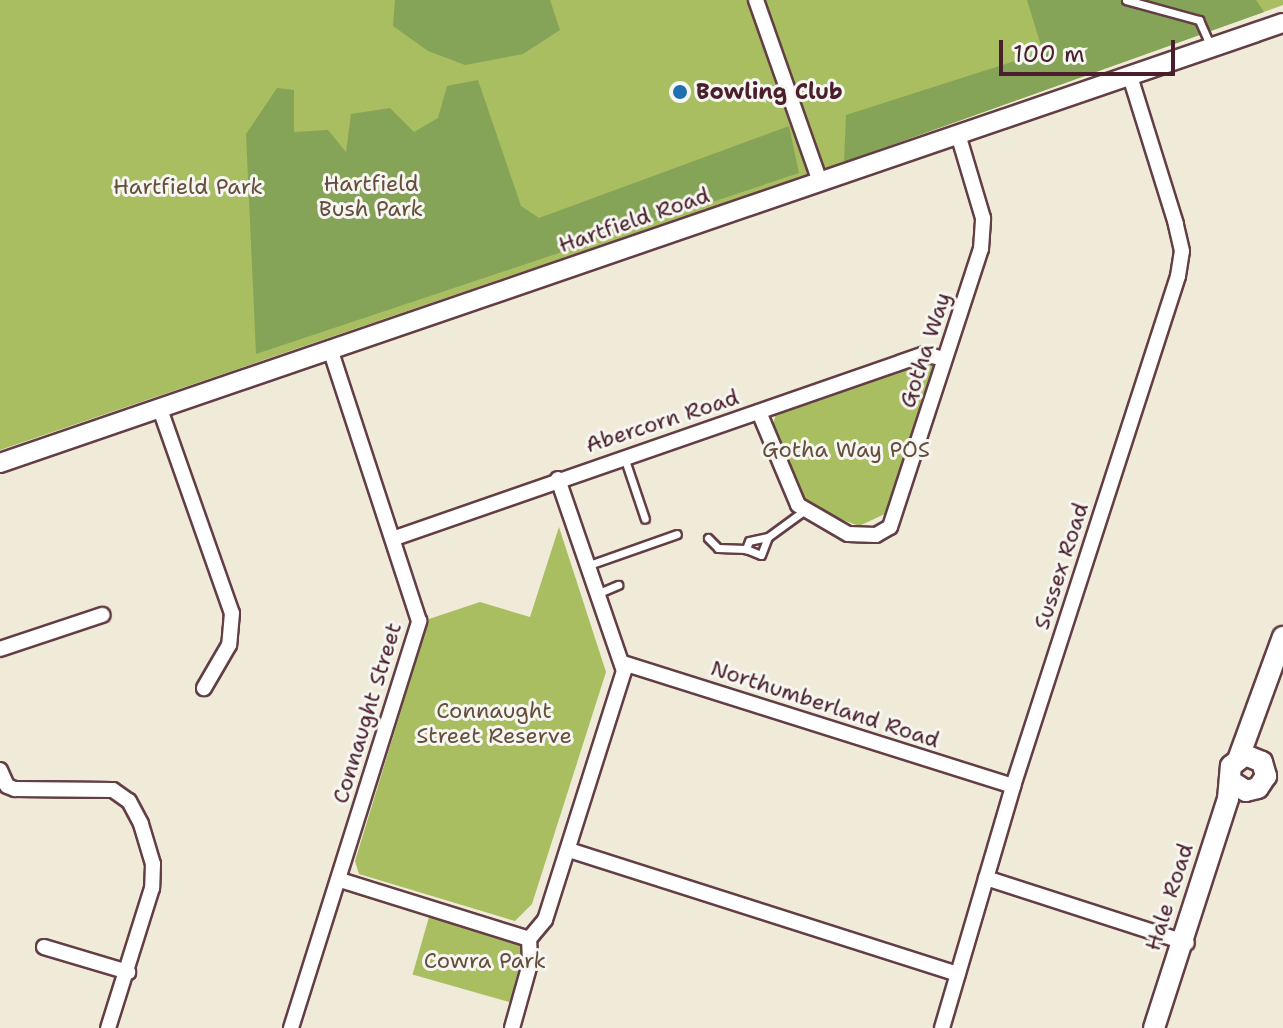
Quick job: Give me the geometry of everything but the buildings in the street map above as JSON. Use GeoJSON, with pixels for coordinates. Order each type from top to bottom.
{"type":"FeatureCollection","features":[{"type":"Feature","properties":{"kind":"main road"},"geometry":{"type":"LineString","coordinates":[[1246,787],[1266,776],[1253,759],[1259,708],[1283,637]]}},
{"type":"Feature","properties":{"kind":"main road"},"geometry":{"type":"LineString","coordinates":[[1246,787],[1230,771],[1253,759],[1283,771]]}},
{"type":"Feature","properties":{"kind":"main road"},"geometry":{"type":"LineString","coordinates":[[1246,787],[1283,781]]}},
{"type":"Feature","properties":{"kind":"main road","name":"Hale Road"},"geometry":{"type":"LineString","coordinates":[[1154,1028],[1184,942],[1246,787]]}},
{"type":"Feature","properties":{"kind":"main road","name":"Hale Road"},"geometry":{"type":"LineString","coordinates":[[1161,1028],[1184,942]]}},
{"type":"Feature","properties":{"kind":"street"},"geometry":{"type":"LineString","coordinates":[[756,0],[820,182]]}},
{"type":"Feature","properties":{"kind":"street","name":"Hartfield Road"},"geometry":{"type":"LineString","coordinates":[[0,463],[1283,23]]}},
{"type":"Feature","properties":{"kind":"street","name":"Sussex Road"},"geometry":{"type":"LineString","coordinates":[[942,1028],[1013,786],[1178,276],[1182,251],[1176,224],[1125,77]]}},
{"type":"Feature","properties":{"kind":"street","name":"Gotha Way"},"geometry":{"type":"LineString","coordinates":[[759,412],[787,485],[805,510],[848,534],[876,535],[890,527],[981,249],[983,218],[953,136]]}},
{"type":"Feature","properties":{"kind":"street","name":"Connaught Street"},"geometry":{"type":"LineString","coordinates":[[291,1028],[417,630],[417,604],[325,350]]}},
{"type":"Feature","properties":{"kind":"street","name":"Abercorn Road"},"geometry":{"type":"LineString","coordinates":[[395,538],[925,354],[944,359]]}},
{"type":"Feature","properties":{"kind":"street"},"geometry":{"type":"LineString","coordinates":[[160,409],[232,613],[229,645],[204,688]]}},
{"type":"Feature","properties":{"kind":"street"},"geometry":{"type":"LineString","coordinates":[[512,1028],[530,964],[529,939],[545,920],[569,850],[623,663],[558,479]]}},
{"type":"Feature","properties":{"kind":"street"},"geometry":{"type":"LineString","coordinates":[[0,649],[102,615]]}},
{"type":"Feature","properties":{"kind":"street","name":"Northumberland Road"},"geometry":{"type":"LineString","coordinates":[[623,663],[1013,786]]}},
{"type":"Feature","properties":{"kind":"street"},"geometry":{"type":"LineString","coordinates":[[0,770],[7,786],[15,789],[113,790],[129,801],[153,864],[152,888],[108,1028]]}},
{"type":"Feature","properties":{"kind":"street"},"geometry":{"type":"LineString","coordinates":[[569,850],[958,974]]}},
{"type":"Feature","properties":{"kind":"street"},"geometry":{"type":"LineString","coordinates":[[986,878],[1184,942]]}},
{"type":"Feature","properties":{"kind":"street"},"geometry":{"type":"LineString","coordinates":[[340,880],[529,939]]}},
{"type":"Feature","properties":{"kind":"street"},"geometry":{"type":"LineString","coordinates":[[44,947],[128,972]]}},
{"type":"Feature","properties":{"kind":"lane"},"geometry":{"type":"LineString","coordinates":[[1126,0],[1199,20],[1211,47]]}},
{"type":"Feature","properties":{"kind":"lane"},"geometry":{"type":"LineString","coordinates":[[624,457],[645,519]]}},
{"type":"Feature","properties":{"kind":"lane"},"geometry":{"type":"LineString","coordinates":[[746,549],[749,541],[768,537],[805,510]]}},
{"type":"Feature","properties":{"kind":"lane"},"geometry":{"type":"LineString","coordinates":[[589,565],[677,534]]}},
{"type":"Feature","properties":{"kind":"lane"},"geometry":{"type":"LineString","coordinates":[[708,538],[718,548],[746,549],[761,555],[768,537]]}},
{"type":"Feature","properties":{"kind":"lane"},"geometry":{"type":"LineString","coordinates":[[599,593],[618,585]]}},
{"type":"Feature","properties":{"kind":"green space","name":"Hartfield Park"},"geometry":{"type":"Polygon","coordinates":[[[0,0],[1283,0],[1283,5],[844,162],[0,450],[0,0]]]}},
{"type":"Feature","properties":{"kind":"green space"},"geometry":{"type":"Polygon","coordinates":[[[395,0],[550,0],[560,30],[523,54],[465,65],[428,51],[393,26],[395,0]]]}},
{"type":"Feature","properties":{"kind":"green space"},"geometry":{"type":"Polygon","coordinates":[[[1027,0],[1256,0],[1264,12],[844,162],[846,115],[1043,52],[1027,0]]]}},
{"type":"Feature","properties":{"kind":"green space","name":"Hartfield Bush Park"},"geometry":{"type":"Polygon","coordinates":[[[478,80],[521,206],[539,218],[789,126],[799,173],[256,354],[246,134],[277,88],[294,90],[294,132],[328,130],[346,152],[351,114],[390,108],[414,132],[438,118],[447,86],[478,80]]]}},
{"type":"Feature","properties":{"kind":"green space","name":"Gotha Way POS"},"geometry":{"type":"Polygon","coordinates":[[[926,357],[934,361],[934,371],[887,513],[859,526],[814,509],[791,480],[773,425],[777,409],[926,357]]]}},
{"type":"Feature","properties":{"kind":"green space","name":"Connaught Street Reserve"},"geometry":{"type":"Polygon","coordinates":[[[559,527],[606,672],[532,904],[515,921],[359,874],[355,861],[429,619],[480,602],[530,617],[559,527]]]}},
{"type":"Feature","properties":{"kind":"green space","name":"Cowra Park"},"geometry":{"type":"Polygon","coordinates":[[[431,910],[529,938],[511,1003],[413,974],[431,910]]]}},
{"type":"Feature","properties":{"kind":"place","name":"Bowling Club"},"geometry":{"type":"Point","coordinates":[680,92]}}]}
